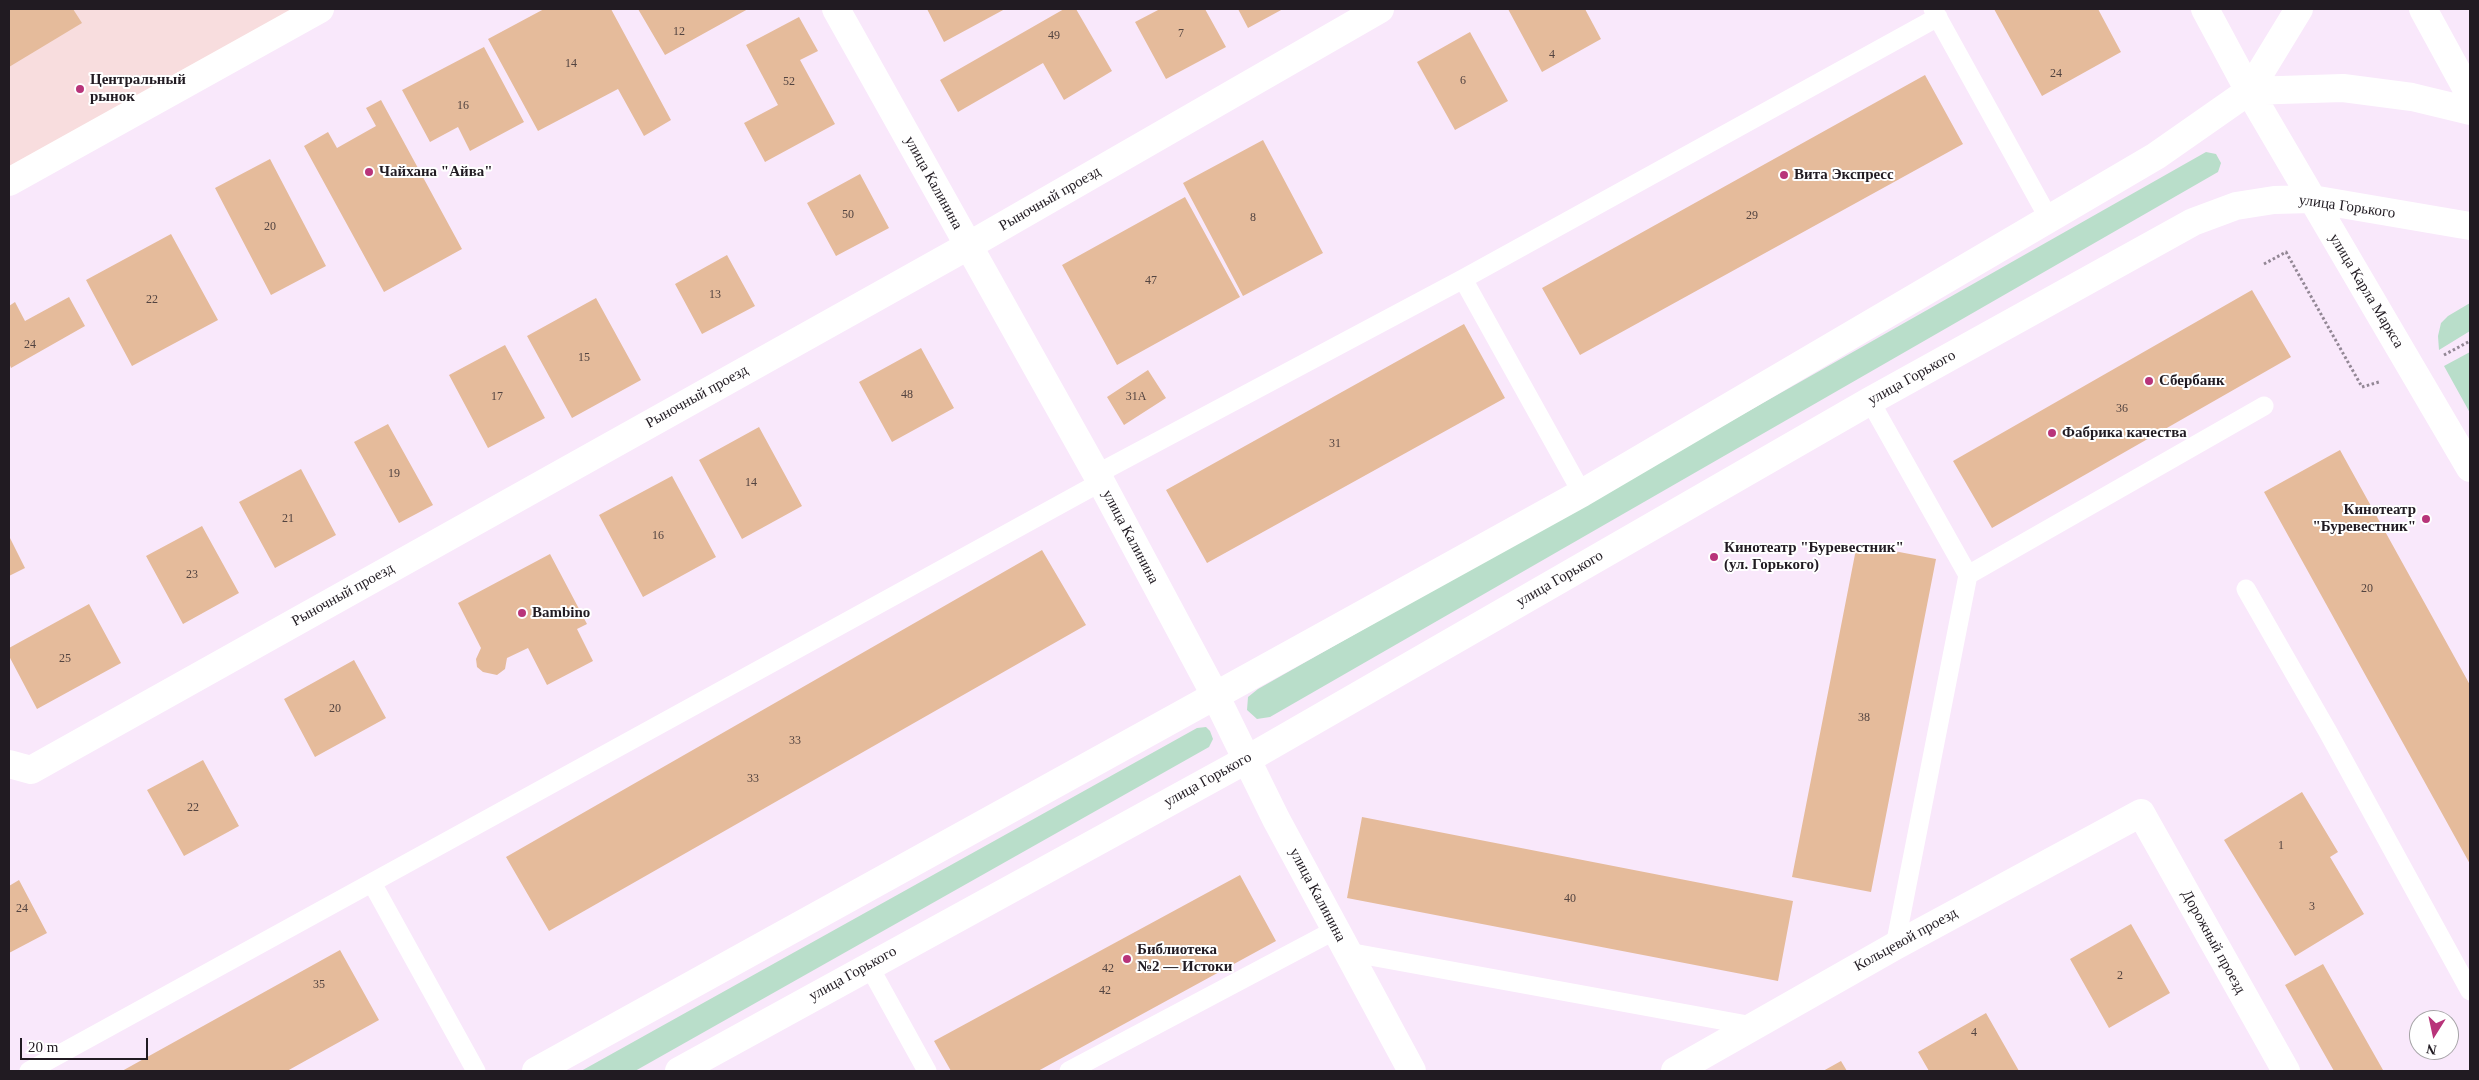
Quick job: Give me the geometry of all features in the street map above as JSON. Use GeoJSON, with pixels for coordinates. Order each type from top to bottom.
{"type":"FeatureCollection","features":[{"type":"Feature","properties":{"kind":"main road"},"geometry":{"type":"LineString","coordinates":[[9,182],[320,9]]}},
{"type":"Feature","properties":{"kind":"main road","name":"улица Калинина"},"geometry":{"type":"LineString","coordinates":[[836,9],[1098,478],[1215,695],[1246,760],[1412,1071]]}},
{"type":"Feature","properties":{"kind":"main road","name":"Рыночный проезд"},"geometry":{"type":"LineString","coordinates":[[9,764],[31,770],[968,246],[1380,9]]}},
{"type":"Feature","properties":{"kind":"main road","name":"улица Карла Маркса"},"geometry":{"type":"LineString","coordinates":[[2205,9],[2249,91],[2470,468]]}},
{"type":"Feature","properties":{"kind":"main road"},"geometry":{"type":"LineString","coordinates":[[536,1071],[1582,492],[2156,156],[2249,91],[2299,9]]}},
{"type":"Feature","properties":{"kind":"main road"},"geometry":{"type":"LineString","coordinates":[[2422,9],[2470,95]]}},
{"type":"Feature","properties":{"kind":"main road"},"geometry":{"type":"LineString","coordinates":[[2249,91],[2343,88],[2412,97],[2470,111]]}},
{"type":"Feature","properties":{"kind":"main road","name":"улица Горького"},"geometry":{"type":"LineString","coordinates":[[679,1071],[1246,760],[1870,401],[2193,222],[2236,206],[2274,200],[2312,200],[2470,226]]}},
{"type":"Feature","properties":{"kind":"main road","name":"Кольцевой проезд"},"geometry":{"type":"LineString","coordinates":[[1675,1071],[1894,946],[2141,813]]}},
{"type":"Feature","properties":{"kind":"main road","name":"Дорожный проезд"},"geometry":{"type":"LineString","coordinates":[[2141,813],[2286,1071]]}},
{"type":"Feature","properties":{"kind":"lane"},"geometry":{"type":"LineString","coordinates":[[29,1071],[372,883],[1098,478],[1463,279],[1936,13],[2048,218]]}},
{"type":"Feature","properties":{"kind":"lane"},"geometry":{"type":"LineString","coordinates":[[1463,279],[1582,492]]}},
{"type":"Feature","properties":{"kind":"lane"},"geometry":{"type":"LineString","coordinates":[[1870,401],[1968,575],[1894,946]]}},
{"type":"Feature","properties":{"kind":"lane"},"geometry":{"type":"LineString","coordinates":[[1968,575],[2264,406]]}},
{"type":"Feature","properties":{"kind":"lane"},"geometry":{"type":"LineString","coordinates":[[2246,589],[2328,732],[2470,991]]}},
{"type":"Feature","properties":{"kind":"lane"},"geometry":{"type":"LineString","coordinates":[[372,883],[476,1071]]}},
{"type":"Feature","properties":{"kind":"lane"},"geometry":{"type":"LineString","coordinates":[[1069,1071],[1342,940],[1753,1026]]}},
{"type":"Feature","properties":{"kind":"lane"},"geometry":{"type":"LineString","coordinates":[[869,966],[927,1071]]}},
{"type":"Feature","properties":{"kind":"shaded area","name":"Центральный рынок"},"geometry":{"type":"Polygon","coordinates":[[[9,9],[295,9],[9,169],[9,9]]]}},
{"type":"Feature","properties":{"kind":"green space"},"geometry":{"type":"Polygon","coordinates":[[[2206,152],[2216,154],[2221,163],[2218,172],[1270,717],[1257,719],[1247,710],[1248,697],[1258,689],[2206,152]]]}},
{"type":"Feature","properties":{"kind":"green space"},"geometry":{"type":"Polygon","coordinates":[[[2470,303],[2470,331],[2439,350],[2438,336],[2441,323],[2448,316],[2470,303]]]}},
{"type":"Feature","properties":{"kind":"green space"},"geometry":{"type":"Polygon","coordinates":[[[2470,352],[2470,413],[2444,366],[2470,352]]]}},
{"type":"Feature","properties":{"kind":"green space"},"geometry":{"type":"Polygon","coordinates":[[[1206,727],[1213,739],[1209,747],[635,1071],[581,1071],[1197,728],[1206,727]]]}},
{"type":"Feature","properties":{"kind":"building"},"geometry":{"type":"Polygon","coordinates":[[[9,9],[73,9],[82,23],[9,67],[9,9]]]}},
{"type":"Feature","properties":{"kind":"building"},"geometry":{"type":"Polygon","coordinates":[[[544,9],[611,9],[671,120],[644,136],[618,89],[538,131],[488,39],[544,9]]]}},
{"type":"Feature","properties":{"kind":"building"},"geometry":{"type":"Polygon","coordinates":[[[638,9],[748,9],[665,55],[638,9]]]}},
{"type":"Feature","properties":{"kind":"building"},"geometry":{"type":"Polygon","coordinates":[[[927,9],[1005,9],[944,42],[927,9]]]}},
{"type":"Feature","properties":{"kind":"building"},"geometry":{"type":"Polygon","coordinates":[[[1064,9],[1076,9],[1112,71],[1064,100],[1043,63],[958,112],[940,80],[1064,9]]]}},
{"type":"Feature","properties":{"kind":"building"},"geometry":{"type":"Polygon","coordinates":[[[1160,9],[1205,9],[1226,47],[1166,79],[1135,22],[1160,9]]]}},
{"type":"Feature","properties":{"kind":"building"},"geometry":{"type":"Polygon","coordinates":[[[1238,9],[1283,9],[1248,28],[1238,9]]]}},
{"type":"Feature","properties":{"kind":"building"},"geometry":{"type":"Polygon","coordinates":[[[1508,9],[1585,9],[1601,39],[1542,72],[1508,9]]]}},
{"type":"Feature","properties":{"kind":"building"},"geometry":{"type":"Polygon","coordinates":[[[1994,9],[2098,9],[2121,52],[2042,96],[1994,9]]]}},
{"type":"Feature","properties":{"kind":"building"},"geometry":{"type":"Polygon","coordinates":[[[799,17],[818,51],[800,60],[835,124],[765,162],[744,123],[778,105],[746,45],[799,17]]]}},
{"type":"Feature","properties":{"kind":"building"},"geometry":{"type":"Polygon","coordinates":[[[1470,32],[1508,101],[1455,130],[1417,62],[1470,32]]]}},
{"type":"Feature","properties":{"kind":"building"},"geometry":{"type":"Polygon","coordinates":[[[484,47],[524,122],[470,151],[458,127],[430,142],[402,90],[484,47]]]}},
{"type":"Feature","properties":{"kind":"building"},"geometry":{"type":"Polygon","coordinates":[[[1925,75],[1963,144],[1580,355],[1542,288],[1925,75]]]}},
{"type":"Feature","properties":{"kind":"building","name":"Чайхана \"Айва\""},"geometry":{"type":"Polygon","coordinates":[[[381,100],[462,249],[384,292],[304,146],[328,132],[337,148],[376,126],[366,108],[381,100]]]}},
{"type":"Feature","properties":{"kind":"building"},"geometry":{"type":"Polygon","coordinates":[[[1263,140],[1323,253],[1243,296],[1183,183],[1263,140]]]}},
{"type":"Feature","properties":{"kind":"building"},"geometry":{"type":"Polygon","coordinates":[[[270,159],[326,266],[271,295],[215,188],[270,159]]]}},
{"type":"Feature","properties":{"kind":"building"},"geometry":{"type":"Polygon","coordinates":[[[860,174],[889,228],[836,256],[807,203],[860,174]]]}},
{"type":"Feature","properties":{"kind":"building"},"geometry":{"type":"Polygon","coordinates":[[[1185,197],[1240,297],[1117,365],[1062,265],[1185,197]]]}},
{"type":"Feature","properties":{"kind":"building"},"geometry":{"type":"Polygon","coordinates":[[[171,234],[218,320],[132,366],[86,280],[171,234]]]}},
{"type":"Feature","properties":{"kind":"building"},"geometry":{"type":"Polygon","coordinates":[[[727,255],[755,306],[702,334],[675,284],[727,255]]]}},
{"type":"Feature","properties":{"kind":"building"},"geometry":{"type":"Polygon","coordinates":[[[2252,290],[2291,357],[1992,528],[1953,461],[2252,290]]]}},
{"type":"Feature","properties":{"kind":"building"},"geometry":{"type":"Polygon","coordinates":[[[69,297],[85,326],[11,368],[9,363],[9,306],[15,302],[25,321],[69,297]]]}},
{"type":"Feature","properties":{"kind":"building"},"geometry":{"type":"Polygon","coordinates":[[[596,298],[641,380],[572,418],[527,336],[596,298]]]}},
{"type":"Feature","properties":{"kind":"building"},"geometry":{"type":"Polygon","coordinates":[[[1464,324],[1505,398],[1207,563],[1166,490],[1464,324]]]}},
{"type":"Feature","properties":{"kind":"building"},"geometry":{"type":"Polygon","coordinates":[[[505,345],[545,418],[488,448],[449,375],[505,345]]]}},
{"type":"Feature","properties":{"kind":"building"},"geometry":{"type":"Polygon","coordinates":[[[921,348],[954,408],[892,442],[859,382],[921,348]]]}},
{"type":"Feature","properties":{"kind":"building"},"geometry":{"type":"Polygon","coordinates":[[[1148,370],[1166,398],[1124,425],[1107,397],[1148,370]]]}},
{"type":"Feature","properties":{"kind":"building"},"geometry":{"type":"Polygon","coordinates":[[[388,424],[433,505],[399,523],[354,442],[388,424]]]}},
{"type":"Feature","properties":{"kind":"building"},"geometry":{"type":"Polygon","coordinates":[[[759,427],[802,506],[742,539],[699,460],[759,427]]]}},
{"type":"Feature","properties":{"kind":"building"},"geometry":{"type":"Polygon","coordinates":[[[2340,450],[2470,685],[2470,864],[2264,492],[2340,450]]]}},
{"type":"Feature","properties":{"kind":"building"},"geometry":{"type":"Polygon","coordinates":[[[301,469],[336,535],[275,568],[239,502],[301,469]]]}},
{"type":"Feature","properties":{"kind":"building"},"geometry":{"type":"Polygon","coordinates":[[[672,476],[716,557],[643,597],[599,515],[672,476]]]}},
{"type":"Feature","properties":{"kind":"building"},"geometry":{"type":"Polygon","coordinates":[[[202,526],[239,593],[183,624],[146,556],[202,526]]]}},
{"type":"Feature","properties":{"kind":"building"},"geometry":{"type":"Polygon","coordinates":[[[9,536],[25,568],[9,576],[9,536]]]}},
{"type":"Feature","properties":{"kind":"building"},"geometry":{"type":"Polygon","coordinates":[[[1857,544],[1936,559],[1871,892],[1792,877],[1857,544]]]}},
{"type":"Feature","properties":{"kind":"building"},"geometry":{"type":"Polygon","coordinates":[[[1042,550],[1086,625],[549,931],[506,857],[1042,550]]]}},
{"type":"Feature","properties":{"kind":"building","name":"Bambino"},"geometry":{"type":"Polygon","coordinates":[[[550,554],[587,624],[577,629],[593,661],[547,685],[528,648],[507,658],[505,669],[497,675],[483,672],[477,667],[476,659],[481,648],[458,603],[550,554]]]}},
{"type":"Feature","properties":{"kind":"building"},"geometry":{"type":"Polygon","coordinates":[[[89,604],[121,663],[37,709],[9,656],[9,648],[89,604]]]}},
{"type":"Feature","properties":{"kind":"building"},"geometry":{"type":"Polygon","coordinates":[[[354,660],[386,718],[315,757],[284,699],[354,660]]]}},
{"type":"Feature","properties":{"kind":"building"},"geometry":{"type":"Polygon","coordinates":[[[203,760],[239,826],[184,856],[147,790],[203,760]]]}},
{"type":"Feature","properties":{"kind":"building"},"geometry":{"type":"Polygon","coordinates":[[[2302,792],[2338,852],[2330,857],[2364,914],[2295,956],[2224,840],[2302,792]]]}},
{"type":"Feature","properties":{"kind":"building"},"geometry":{"type":"Polygon","coordinates":[[[1362,817],[1793,901],[1778,981],[1347,898],[1362,817]]]}},
{"type":"Feature","properties":{"kind":"building"},"geometry":{"type":"Polygon","coordinates":[[[1240,875],[1276,941],[1038,1071],[951,1071],[934,1041],[1240,875]]]}},
{"type":"Feature","properties":{"kind":"building"},"geometry":{"type":"Polygon","coordinates":[[[19,880],[47,933],[9,953],[9,886],[19,880]]]}},
{"type":"Feature","properties":{"kind":"building"},"geometry":{"type":"Polygon","coordinates":[[[2131,924],[2170,993],[2109,1028],[2070,959],[2131,924]]]}},
{"type":"Feature","properties":{"kind":"building"},"geometry":{"type":"Polygon","coordinates":[[[340,950],[379,1020],[287,1071],[122,1071],[340,950]]]}},
{"type":"Feature","properties":{"kind":"building"},"geometry":{"type":"Polygon","coordinates":[[[2323,964],[2383,1070],[2334,1071],[2285,985],[2323,964]]]}},
{"type":"Feature","properties":{"kind":"building"},"geometry":{"type":"Polygon","coordinates":[[[1986,1013],[2019,1071],[1929,1071],[1918,1052],[1986,1013]]]}},
{"type":"Feature","properties":{"kind":"building"},"geometry":{"type":"Polygon","coordinates":[[[1841,1061],[1847,1071],[1823,1071],[1841,1061]]]}},
{"type":"Feature","properties":{"kind":"place","name":"Центральный рынок"},"geometry":{"type":"Point","coordinates":[80,89]}},
{"type":"Feature","properties":{"kind":"place","name":"Чайхана \"Айва\""},"geometry":{"type":"Point","coordinates":[369,172]}},
{"type":"Feature","properties":{"kind":"place","name":"Вита Экспресс"},"geometry":{"type":"Point","coordinates":[1784,175]}},
{"type":"Feature","properties":{"kind":"place","name":"Сбербанк"},"geometry":{"type":"Point","coordinates":[2149,381]}},
{"type":"Feature","properties":{"kind":"place","name":"Фабрика качества"},"geometry":{"type":"Point","coordinates":[2052,433]}},
{"type":"Feature","properties":{"kind":"place","name":"Кинотеатр \"Буревестник\""},"geometry":{"type":"Point","coordinates":[2426,519]}},
{"type":"Feature","properties":{"kind":"place","name":"Кинотеатр \"Буревестник\" (ул. Горького)"},"geometry":{"type":"Point","coordinates":[1714,557]}},
{"type":"Feature","properties":{"kind":"place","name":"Bambino"},"geometry":{"type":"Point","coordinates":[522,613]}},
{"type":"Feature","properties":{"kind":"place","name":"Библиотека №2 — Истоки"},"geometry":{"type":"Point","coordinates":[1127,959]}}]}
